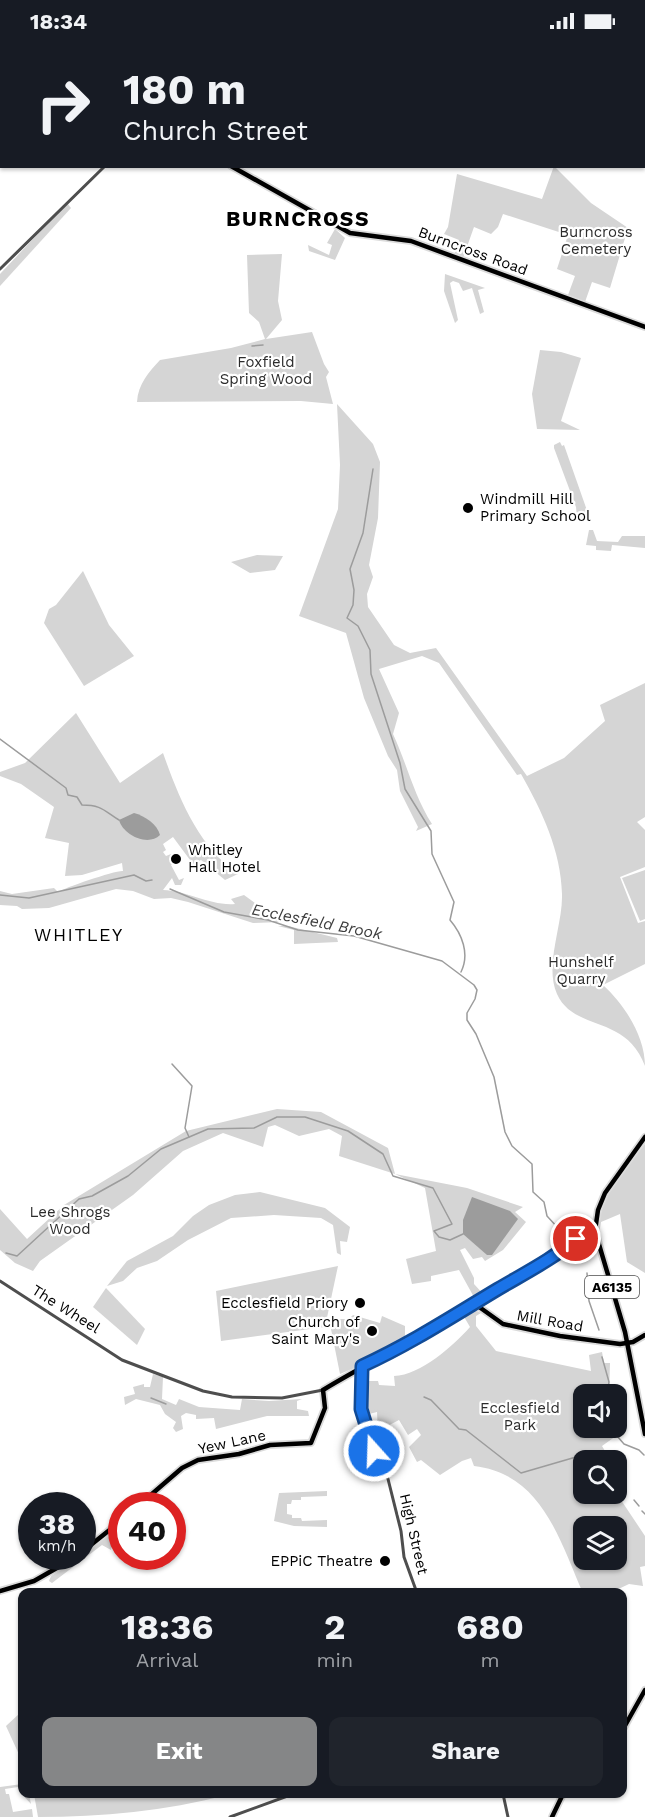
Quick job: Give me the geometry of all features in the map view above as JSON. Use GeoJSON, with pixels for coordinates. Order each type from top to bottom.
{"type":"FeatureCollection","features":[{"type":"Feature","properties":{"kind":"main road","name":"Burncross Road"},"geometry":{"type":"LineString","coordinates":[[235,168],[350,233],[411,242],[645,327]]}},
{"type":"Feature","properties":{"kind":"main road","name":"A6135"},"geometry":{"type":"LineString","coordinates":[[645,1137],[605,1193],[598,1210],[595,1231],[627,1343],[645,1434]]}},
{"type":"Feature","properties":{"kind":"main road"},"geometry":{"type":"LineString","coordinates":[[323,1390],[339,1378],[394,1352],[475,1304],[583,1234],[595,1231]]}},
{"type":"Feature","properties":{"kind":"main road","name":"Mill Road"},"geometry":{"type":"LineString","coordinates":[[475,1304],[506,1326],[601,1342],[627,1343]]}},
{"type":"Feature","properties":{"kind":"main road"},"geometry":{"type":"LineString","coordinates":[[627,1343],[645,1335]]}},
{"type":"Feature","properties":{"kind":"main road","name":"Yew Lane"},"geometry":{"type":"LineString","coordinates":[[156,1492],[193,1462],[270,1445],[311,1443],[325,1408],[323,1390]]}},
{"type":"Feature","properties":{"kind":"main road"},"geometry":{"type":"LineString","coordinates":[[96,1541],[108,1531]]}},
{"type":"Feature","properties":{"kind":"main road"},"geometry":{"type":"LineString","coordinates":[[0,1591],[34,1581],[53,1570]]}},
{"type":"Feature","properties":{"kind":"main road"},"geometry":{"type":"LineString","coordinates":[[627,1724],[645,1690]]}},
{"type":"Feature","properties":{"kind":"main road"},"geometry":{"type":"LineString","coordinates":[[552,1817],[561,1798]]}},
{"type":"Feature","properties":{"kind":"street"},"geometry":{"type":"LineString","coordinates":[[0,269],[103,168]]}},
{"type":"Feature","properties":{"kind":"street","name":"The Wheel"},"geometry":{"type":"LineString","coordinates":[[0,1281],[118,1358],[203,1391],[219,1395],[282,1398],[323,1390]]}},
{"type":"Feature","properties":{"kind":"street","name":"High Street"},"geometry":{"type":"LineString","coordinates":[[362,1366],[361,1409],[372,1448],[388,1479],[401,1531],[404,1557],[415,1588]]}},
{"type":"Feature","properties":{"kind":"street"},"geometry":{"type":"LineString","coordinates":[[230,1817],[282,1798]]}},
{"type":"Feature","properties":{"kind":"street"},"geometry":{"type":"LineString","coordinates":[[504,1798],[508,1817]]}},
{"type":"Feature","properties":{"kind":"green space","name":"Burncross Cemetery"},"geometry":{"type":"Polygon","coordinates":[[[553,168],[556,168],[591,203],[628,228],[610,288],[592,282],[585,302],[568,295],[575,276],[557,269],[568,235],[503,214],[498,227],[491,234],[474,227],[463,258],[454,255],[459,240],[444,234],[448,227],[457,174],[542,199],[553,168]]]}},
{"type":"Feature","properties":{"kind":"green space"},"geometry":{"type":"Polygon","coordinates":[[[67,203],[71,208],[0,286],[0,274],[67,203]]]}},
{"type":"Feature","properties":{"kind":"green space"},"geometry":{"type":"Polygon","coordinates":[[[335,229],[345,238],[335,260],[309,251],[308,245],[329,255],[332,245],[327,243],[335,229]]]}},
{"type":"Feature","properties":{"kind":"green space","name":"Foxfield Spring Wood"},"geometry":{"type":"Polygon","coordinates":[[[282,254],[278,301],[282,320],[266,339],[312,332],[329,372],[326,377],[333,404],[301,401],[137,402],[142,384],[160,360],[231,348],[265,339],[259,322],[249,313],[247,255],[282,254]]]}},
{"type":"Feature","properties":{"kind":"green space"},"geometry":{"type":"Polygon","coordinates":[[[445,274],[485,288],[478,290],[484,312],[480,314],[472,288],[463,291],[459,283],[453,281],[450,283],[458,320],[455,323],[444,291],[445,274]]]}},
{"type":"Feature","properties":{"kind":"green space"},"geometry":{"type":"Polygon","coordinates":[[[540,350],[561,352],[581,358],[561,421],[580,430],[537,429],[532,394],[540,350]]]}},
{"type":"Feature","properties":{"kind":"green space","name":"Hunshelf Quarry"},"geometry":{"type":"Polygon","coordinates":[[[337,404],[373,444],[380,462],[378,518],[369,565],[373,577],[367,594],[368,607],[394,645],[410,653],[436,648],[527,776],[564,758],[605,721],[600,705],[645,683],[645,817],[637,822],[645,830],[645,867],[620,877],[638,923],[645,921],[645,964],[603,985],[632,1021],[641,1043],[645,1066],[626,1038],[575,1014],[565,1006],[557,994],[552,970],[562,894],[558,862],[549,832],[521,774],[517,775],[439,663],[422,656],[379,669],[399,713],[393,734],[420,802],[432,824],[416,831],[418,827],[400,791],[397,770],[388,756],[364,698],[346,633],[299,616],[338,509],[340,465],[337,404]]]}},
{"type":"Feature","properties":{"kind":"green space"},"geometry":{"type":"Polygon","coordinates":[[[560,442],[562,446],[564,445],[590,519],[577,517],[576,507],[554,448],[554,445],[560,442]]]}},
{"type":"Feature","properties":{"kind":"green space"},"geometry":{"type":"Polygon","coordinates":[[[589,530],[593,530],[597,541],[618,542],[622,536],[645,536],[645,548],[612,545],[611,551],[596,550],[596,546],[586,545],[589,530]]]}},
{"type":"Feature","properties":{"kind":"green space"},"geometry":{"type":"Polygon","coordinates":[[[257,555],[283,556],[275,570],[250,573],[231,562],[257,555]]]}},
{"type":"Feature","properties":{"kind":"green space"},"geometry":{"type":"Polygon","coordinates":[[[83,571],[109,625],[134,656],[84,686],[44,623],[49,609],[56,605],[83,571]]]}},
{"type":"Feature","properties":{"kind":"green space"},"geometry":{"type":"Polygon","coordinates":[[[76,713],[120,783],[163,753],[183,804],[201,835],[224,863],[238,874],[225,880],[201,860],[193,864],[173,837],[163,844],[166,850],[163,852],[166,856],[171,854],[175,862],[171,865],[179,880],[184,878],[181,885],[175,885],[172,878],[163,890],[226,904],[235,904],[231,899],[244,895],[281,922],[253,923],[188,902],[171,898],[154,899],[133,891],[116,889],[49,908],[22,909],[17,906],[0,905],[0,891],[12,894],[54,888],[58,892],[123,871],[122,863],[82,875],[65,876],[69,843],[45,838],[54,807],[21,784],[0,776],[0,772],[25,763],[76,713]]]}},
{"type":"Feature","properties":{"kind":"green space"},"geometry":{"type":"Polygon","coordinates":[[[645,870],[645,919],[640,921],[622,878],[645,870]]]}},
{"type":"Feature","properties":{"kind":"green space"},"geometry":{"type":"Polygon","coordinates":[[[278,926],[288,926],[337,938],[338,942],[294,944],[294,930],[278,926]]]}},
{"type":"Feature","properties":{"kind":"green space","name":"Lee Shrogs Wood"},"geometry":{"type":"Polygon","coordinates":[[[277,1109],[321,1112],[388,1148],[395,1174],[339,1156],[342,1136],[329,1129],[299,1136],[275,1125],[268,1127],[263,1147],[223,1133],[183,1151],[133,1195],[40,1261],[33,1271],[15,1263],[0,1250],[0,1209],[27,1239],[64,1205],[186,1131],[277,1109]]]}},
{"type":"Feature","properties":{"kind":"green space"},"geometry":{"type":"Polygon","coordinates":[[[645,1144],[645,1273],[627,1262],[620,1214],[601,1222],[599,1234],[602,1209],[607,1197],[620,1175],[645,1144]]]}},
{"type":"Feature","properties":{"kind":"green space"},"geometry":{"type":"Polygon","coordinates":[[[395,1174],[467,1188],[523,1207],[515,1212],[526,1222],[503,1250],[485,1261],[482,1257],[473,1259],[465,1248],[460,1250],[474,1278],[474,1284],[484,1295],[475,1299],[459,1270],[431,1276],[431,1281],[412,1284],[406,1259],[436,1251],[425,1188],[395,1174]]]}},
{"type":"Feature","properties":{"kind":"green space"},"geometry":{"type":"Polygon","coordinates":[[[260,1192],[325,1208],[350,1227],[347,1242],[340,1241],[341,1255],[337,1253],[333,1225],[321,1218],[274,1215],[231,1218],[188,1240],[157,1261],[137,1268],[123,1281],[107,1286],[127,1261],[173,1236],[193,1216],[209,1205],[235,1195],[260,1192]]]}},
{"type":"Feature","properties":{"kind":"green space"},"geometry":{"type":"Polygon","coordinates":[[[338,1266],[325,1327],[221,1341],[216,1291],[338,1266]]]}},
{"type":"Feature","properties":{"kind":"green space"},"geometry":{"type":"Polygon","coordinates":[[[106,1288],[145,1329],[137,1345],[93,1307],[106,1288]]]}},
{"type":"Feature","properties":{"kind":"green space","name":"Ecclesfield Park"},"geometry":{"type":"Polygon","coordinates":[[[473,1309],[481,1313],[476,1316],[476,1326],[496,1351],[591,1371],[589,1355],[602,1352],[604,1363],[610,1363],[609,1384],[573,1384],[573,1438],[613,1438],[602,1446],[604,1450],[573,1450],[573,1504],[624,1504],[645,1536],[645,1566],[640,1567],[643,1586],[629,1584],[621,1588],[581,1588],[556,1531],[545,1512],[532,1495],[516,1482],[497,1472],[474,1466],[471,1458],[440,1475],[421,1460],[417,1462],[409,1447],[421,1435],[417,1429],[408,1435],[399,1420],[378,1431],[377,1412],[365,1415],[366,1381],[378,1381],[379,1385],[395,1386],[394,1376],[415,1371],[446,1351],[470,1327],[463,1315],[473,1309]]]}},
{"type":"Feature","properties":{"kind":"green space"},"geometry":{"type":"Polygon","coordinates":[[[353,1315],[380,1323],[382,1316],[405,1326],[405,1343],[390,1353],[340,1374],[331,1329],[334,1319],[349,1319],[353,1315]]]}},
{"type":"Feature","properties":{"kind":"green space"},"geometry":{"type":"Polygon","coordinates":[[[153,1374],[163,1377],[162,1399],[176,1405],[179,1399],[199,1407],[240,1410],[242,1399],[269,1401],[302,1399],[297,1401],[297,1409],[308,1411],[309,1416],[267,1416],[216,1429],[214,1418],[196,1419],[196,1415],[186,1413],[181,1416],[183,1429],[176,1432],[173,1428],[176,1422],[165,1414],[160,1405],[136,1399],[125,1405],[124,1397],[135,1394],[133,1387],[144,1384],[144,1387],[150,1387],[153,1374]]]}},
{"type":"Feature","properties":{"kind":"green space"},"geometry":{"type":"Polygon","coordinates":[[[327,1491],[327,1496],[301,1497],[301,1500],[292,1500],[291,1504],[287,1504],[287,1514],[292,1515],[292,1518],[301,1518],[302,1521],[327,1520],[327,1527],[294,1526],[274,1521],[279,1493],[327,1491]]]}},
{"type":"Feature","properties":{"kind":"green space"},"geometry":{"type":"Polygon","coordinates":[[[108,1536],[108,1548],[102,1545],[96,1550],[96,1545],[108,1536]]]}},
{"type":"Feature","properties":{"kind":"green space"},"geometry":{"type":"Polygon","coordinates":[[[61,1570],[69,1570],[52,1583],[49,1581],[51,1576],[61,1570]]]}},
{"type":"Feature","properties":{"kind":"green space"},"geometry":{"type":"Polygon","coordinates":[[[18,1715],[18,1752],[6,1726],[18,1715]]]}},
{"type":"Feature","properties":{"kind":"green space"},"geometry":{"type":"Polygon","coordinates":[[[18,1785],[18,1787],[5,1789],[6,1794],[9,1794],[13,1812],[32,1809],[33,1817],[0,1817],[0,1787],[18,1785]]]}},
{"type":"Feature","properties":{"kind":"green space"},"geometry":{"type":"Polygon","coordinates":[[[35,1798],[213,1798],[134,1812],[38,1817],[35,1798]]]}},
{"type":"Feature","properties":{"kind":"shaded area"},"geometry":{"type":"Polygon","coordinates":[[[134,813],[150,821],[160,835],[149,840],[137,838],[125,830],[119,820],[134,813]]]}},
{"type":"Feature","properties":{"kind":"shaded area"},"geometry":{"type":"Polygon","coordinates":[[[472,1197],[510,1211],[518,1219],[492,1255],[487,1255],[463,1234],[463,1220],[472,1197]]]}},
{"type":"Feature","properties":{"kind":"waterway"},"geometry":{"type":"LineString","coordinates":[[252,346],[263,345]]}},
{"type":"Feature","properties":{"kind":"waterway"},"geometry":{"type":"LineString","coordinates":[[373,469],[363,533],[350,569],[354,590],[353,605],[347,618],[358,626],[370,650],[371,674],[400,763],[405,789],[431,831],[432,854],[454,902],[450,920],[458,932],[465,951],[461,972]]}},
{"type":"Feature","properties":{"kind":"waterway"},"geometry":{"type":"LineString","coordinates":[[0,739],[66,788],[68,795],[77,797],[82,805],[99,807],[119,820]]}},
{"type":"Feature","properties":{"kind":"waterway"},"geometry":{"type":"LineString","coordinates":[[0,895],[29,898],[134,875],[146,881],[152,880]]}},
{"type":"Feature","properties":{"kind":"waterway","name":"Ecclesfield Brook"},"geometry":{"type":"LineString","coordinates":[[170,889],[224,912],[268,920],[298,930],[354,936],[442,961],[474,985],[477,990],[467,1013],[467,1020],[476,1034],[494,1077],[505,1132],[512,1146],[532,1164],[533,1192],[544,1202],[547,1216],[580,1252]]}},
{"type":"Feature","properties":{"kind":"waterway"},"geometry":{"type":"LineString","coordinates":[[172,1064],[192,1086],[185,1128],[189,1137]]}},
{"type":"Feature","properties":{"kind":"waterway"},"geometry":{"type":"LineString","coordinates":[[6,1253],[17,1256],[79,1199],[92,1196],[128,1176],[161,1149],[208,1129],[254,1128],[277,1117],[305,1117],[348,1131],[383,1154],[393,1176],[433,1188],[452,1224],[434,1231],[439,1237],[450,1240],[463,1234]]}},
{"type":"Feature","properties":{"kind":"waterway","name":"Ecclesfield Brook"},"geometry":{"type":"LineString","coordinates":[[587,1273],[589,1301],[599,1330]]}},
{"type":"Feature","properties":{"kind":"waterway","name":"Ecclesfield Brook"},"geometry":{"type":"LineString","coordinates":[[602,1357],[609,1384]]}},
{"type":"Feature","properties":{"kind":"waterway"},"geometry":{"type":"LineString","coordinates":[[424,1397],[431,1400],[459,1429],[466,1430],[521,1473],[573,1458]]}},
{"type":"Feature","properties":{"kind":"waterway"},"geometry":{"type":"LineString","coordinates":[[151,1398],[166,1404]]}},
{"type":"Feature","properties":{"kind":"waterway","name":"Ecclesfield Brook"},"geometry":{"type":"LineString","coordinates":[[619,1438],[624,1444],[639,1450],[644,1455]]}},
{"type":"Feature","properties":{"kind":"waterway"},"geometry":{"type":"LineString","coordinates":[[634,1500],[639,1506]]}},
{"type":"Feature","properties":{"kind":"waterway"},"geometry":{"type":"LineString","coordinates":[[642,1511],[645,1514]]}},
{"type":"Feature","properties":{"kind":"place","name":"Windmill Hill Primary School"},"geometry":{"type":"Point","coordinates":[468,508]}},
{"type":"Feature","properties":{"kind":"place","name":"Whitley Hall Hotel"},"geometry":{"type":"Point","coordinates":[176,859]}},
{"type":"Feature","properties":{"kind":"place","name":"Ecclesfield Priory"},"geometry":{"type":"Point","coordinates":[360,1303]}},
{"type":"Feature","properties":{"kind":"place","name":"Church of Saint Mary's"},"geometry":{"type":"Point","coordinates":[372,1331]}},
{"type":"Feature","properties":{"kind":"place","name":"EPPiC Theatre"},"geometry":{"type":"Point","coordinates":[385,1561]}},
{"type":"Feature","properties":{"kind":"district","name":"BURNCROSS"},"geometry":{"type":"Point","coordinates":[298,219]}},
{"type":"Feature","properties":{"kind":"district","name":"WHITLEY"},"geometry":{"type":"Point","coordinates":[79,935]}},
{"type":"Feature","properties":{"kind":"route"},"geometry":{"type":"LineString","coordinates":[[374,1451],[369,1442],[361,1409],[364,1374],[362,1366],[389,1355],[440,1325],[553,1256],[576,1239]]}}]}
